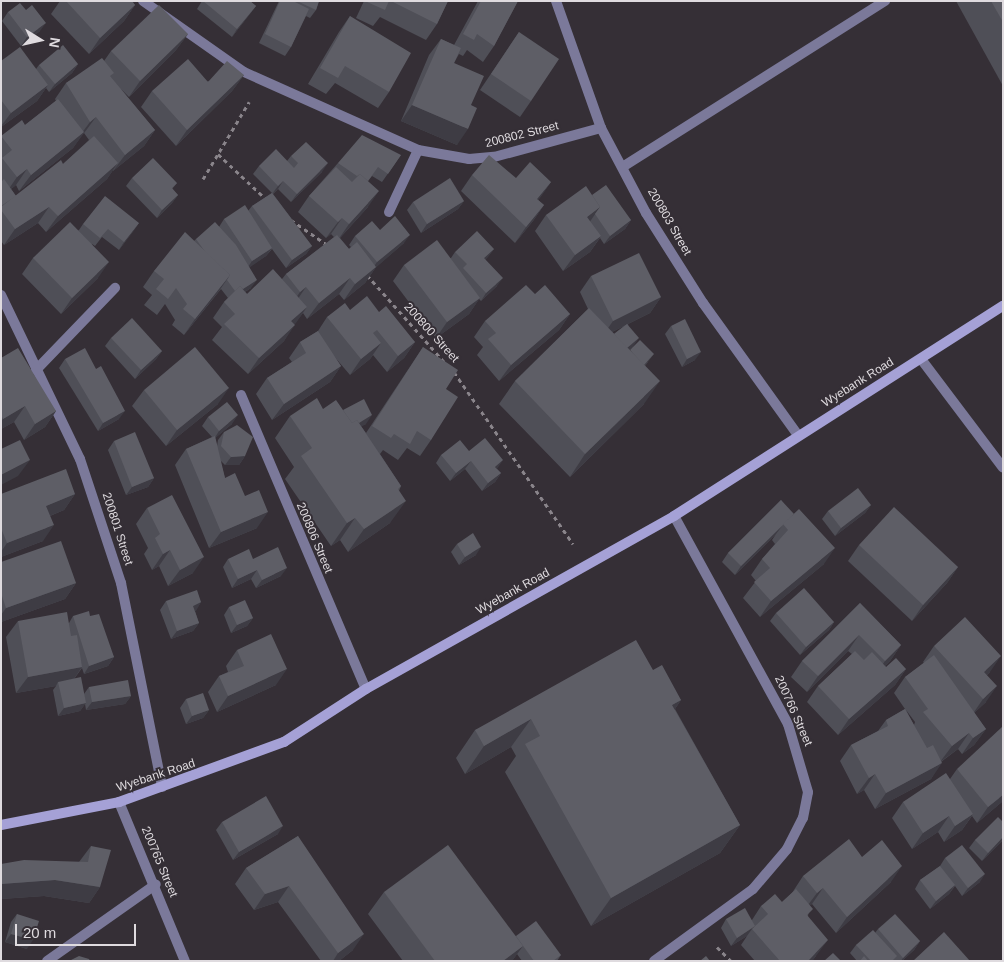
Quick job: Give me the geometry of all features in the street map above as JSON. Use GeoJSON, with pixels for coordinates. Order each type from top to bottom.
{"type":"FeatureCollection","features":[{"type":"Feature","properties":{"kind":"street","name":"200802 Street"},"geometry":{"type":"LineString","coordinates":[[143,1],[262,80],[418,150],[469,159],[494,157],[601,128]]}},
{"type":"Feature","properties":{"kind":"street","name":"200803 Street"},"geometry":{"type":"LineString","coordinates":[[556,1],[601,128],[624,166],[646,213],[698,295],[798,435]]}},
{"type":"Feature","properties":{"kind":"street"},"geometry":{"type":"LineString","coordinates":[[624,166],[885,1]]}},
{"type":"Feature","properties":{"kind":"street"},"geometry":{"type":"LineString","coordinates":[[389,212],[418,150]]}},
{"type":"Feature","properties":{"kind":"street"},"geometry":{"type":"LineString","coordinates":[[36,370],[115,288]]}},
{"type":"Feature","properties":{"kind":"street","name":"200801 Street"},"geometry":{"type":"LineString","coordinates":[[1,295],[80,459],[121,582],[162,787]]}},
{"type":"Feature","properties":{"kind":"street","name":"Wyebank Road"},"geometry":{"type":"LineString","coordinates":[[1,825],[119,802],[284,742],[366,689],[674,516],[798,435],[1003,306]]}},
{"type":"Feature","properties":{"kind":"street"},"geometry":{"type":"LineString","coordinates":[[921,359],[1003,468]]}},
{"type":"Feature","properties":{"kind":"street","name":"200806 Street"},"geometry":{"type":"LineString","coordinates":[[240,395],[366,689]]}},
{"type":"Feature","properties":{"kind":"street","name":"200766 Street"},"geometry":{"type":"LineString","coordinates":[[654,961],[754,889],[786,849],[803,818],[808,792],[788,724],[674,516]]}},
{"type":"Feature","properties":{"kind":"street","name":"200765 Street"},"geometry":{"type":"LineString","coordinates":[[119,802],[156,884],[185,961]]}},
{"type":"Feature","properties":{"kind":"street"},"geometry":{"type":"LineString","coordinates":[[47,961],[156,884]]}},
{"type":"Feature","properties":{"kind":"path"},"geometry":{"type":"LineString","coordinates":[[203,179],[262,80]]}},
{"type":"Feature","properties":{"kind":"path"},"geometry":{"type":"LineString","coordinates":[[218,154],[274,207]]}},
{"type":"Feature","properties":{"kind":"path"},"geometry":{"type":"LineString","coordinates":[[282,213],[338,250]]}},
{"type":"Feature","properties":{"kind":"path","name":"200800 Street"},"geometry":{"type":"LineString","coordinates":[[365,272],[460,378],[587,565]]}},
{"type":"Feature","properties":{"kind":"building"},"geometry":{"type":"Polygon","coordinates":[[[66,1],[132,1],[135,5],[100,38],[66,1]]]}},
{"type":"Feature","properties":{"kind":"building"},"geometry":{"type":"Polygon","coordinates":[[[203,1],[250,1],[256,6],[237,29],[203,1]]]}},
{"type":"Feature","properties":{"kind":"building"},"geometry":{"type":"Polygon","coordinates":[[[280,1],[293,1],[309,9],[291,47],[265,34],[280,1]]]}},
{"type":"Feature","properties":{"kind":"building"},"geometry":{"type":"Polygon","coordinates":[[[297,1],[319,1],[316,10],[297,1]]]}},
{"type":"Feature","properties":{"kind":"building"},"geometry":{"type":"Polygon","coordinates":[[[367,1],[389,1],[385,10],[367,1]]]}},
{"type":"Feature","properties":{"kind":"building"},"geometry":{"type":"Polygon","coordinates":[[[391,1],[448,1],[437,24],[391,1]]]}},
{"type":"Feature","properties":{"kind":"building"},"geometry":{"type":"Polygon","coordinates":[[[481,1],[518,1],[494,46],[477,34],[474,40],[463,34],[481,1]]]}},
{"type":"Feature","properties":{"kind":"building"},"geometry":{"type":"Polygon","coordinates":[[[991,1],[1003,1],[1003,22],[991,1]]]}},
{"type":"Feature","properties":{"kind":"building"},"geometry":{"type":"Polygon","coordinates":[[[20,3],[26,10],[32,5],[46,23],[27,37],[8,12],[20,3]]]}},
{"type":"Feature","properties":{"kind":"building"},"geometry":{"type":"Polygon","coordinates":[[[159,5],[188,34],[140,81],[111,51],[159,5]]]}},
{"type":"Feature","properties":{"kind":"building"},"geometry":{"type":"Polygon","coordinates":[[[350,16],[411,53],[389,92],[345,66],[338,78],[320,68],[350,16]]]}},
{"type":"Feature","properties":{"kind":"building"},"geometry":{"type":"Polygon","coordinates":[[[519,32],[559,59],[531,101],[491,74],[519,32]]]}},
{"type":"Feature","properties":{"kind":"building"},"geometry":{"type":"Polygon","coordinates":[[[441,39],[461,48],[454,63],[484,76],[471,105],[477,108],[468,129],[412,105],[441,39]]]}},
{"type":"Feature","properties":{"kind":"building"},"geometry":{"type":"Polygon","coordinates":[[[63,45],[78,64],[55,84],[39,65],[63,45]]]}},
{"type":"Feature","properties":{"kind":"building"},"geometry":{"type":"Polygon","coordinates":[[[20,47],[48,85],[11,113],[1,100],[1,61],[20,47]]]}},
{"type":"Feature","properties":{"kind":"building"},"geometry":{"type":"Polygon","coordinates":[[[102,58],[114,73],[110,76],[155,130],[125,155],[96,117],[90,122],[66,83],[102,58]]]}},
{"type":"Feature","properties":{"kind":"building"},"geometry":{"type":"Polygon","coordinates":[[[188,59],[208,82],[227,61],[244,75],[187,130],[152,91],[188,59]]]}},
{"type":"Feature","properties":{"kind":"building"},"geometry":{"type":"Polygon","coordinates":[[[58,99],[84,132],[31,175],[27,169],[17,177],[2,158],[12,150],[1,136],[22,120],[25,125],[58,99]]]}},
{"type":"Feature","properties":{"kind":"building"},"geometry":{"type":"Polygon","coordinates":[[[362,135],[401,155],[388,174],[378,167],[368,181],[360,174],[357,176],[338,163],[362,135]]]}},
{"type":"Feature","properties":{"kind":"building"},"geometry":{"type":"Polygon","coordinates":[[[94,136],[118,163],[58,216],[49,207],[15,229],[1,210],[1,207],[61,160],[63,164],[94,136]]]}},
{"type":"Feature","properties":{"kind":"building"},"geometry":{"type":"Polygon","coordinates":[[[306,142],[328,163],[297,194],[283,181],[278,186],[259,166],[276,149],[294,168],[298,163],[291,156],[306,142]]]}},
{"type":"Feature","properties":{"kind":"building"},"geometry":{"type":"Polygon","coordinates":[[[489,155],[516,178],[530,162],[551,182],[537,199],[544,205],[526,227],[472,175],[489,155]]]}},
{"type":"Feature","properties":{"kind":"building"},"geometry":{"type":"Polygon","coordinates":[[[153,158],[177,183],[172,188],[178,195],[162,210],[132,178],[153,158]]]}},
{"type":"Feature","properties":{"kind":"building"},"geometry":{"type":"Polygon","coordinates":[[[336,167],[352,182],[360,174],[379,191],[349,224],[342,218],[338,222],[309,196],[336,167]]]}},
{"type":"Feature","properties":{"kind":"building"},"geometry":{"type":"Polygon","coordinates":[[[450,178],[464,201],[427,224],[413,202],[450,178]]]}},
{"type":"Feature","properties":{"kind":"building"},"geometry":{"type":"Polygon","coordinates":[[[4,179],[16,196],[1,206],[1,182],[4,179]]]}},
{"type":"Feature","properties":{"kind":"building"},"geometry":{"type":"Polygon","coordinates":[[[606,185],[631,220],[610,236],[595,214],[600,207],[592,195],[606,185]]]}},
{"type":"Feature","properties":{"kind":"building"},"geometry":{"type":"Polygon","coordinates":[[[586,186],[600,207],[587,217],[601,236],[575,255],[546,215],[586,186]]]}},
{"type":"Feature","properties":{"kind":"building"},"geometry":{"type":"Polygon","coordinates":[[[272,193],[312,246],[292,260],[252,206],[272,193]]]}},
{"type":"Feature","properties":{"kind":"building"},"geometry":{"type":"Polygon","coordinates":[[[105,196],[139,223],[124,242],[108,229],[100,238],[83,224],[105,196]]]}},
{"type":"Feature","properties":{"kind":"building"},"geometry":{"type":"Polygon","coordinates":[[[245,205],[272,248],[252,261],[224,219],[245,205]]]}},
{"type":"Feature","properties":{"kind":"building"},"geometry":{"type":"Polygon","coordinates":[[[395,216],[410,235],[377,262],[355,236],[372,221],[380,230],[395,216]]]}},
{"type":"Feature","properties":{"kind":"building"},"geometry":{"type":"Polygon","coordinates":[[[70,222],[109,262],[72,298],[33,258],[70,222]]]}},
{"type":"Feature","properties":{"kind":"building"},"geometry":{"type":"Polygon","coordinates":[[[215,222],[236,245],[257,280],[243,289],[240,286],[235,291],[227,280],[230,275],[206,253],[196,239],[215,222]]]}},
{"type":"Feature","properties":{"kind":"building"},"geometry":{"type":"Polygon","coordinates":[[[477,231],[494,249],[484,258],[503,278],[486,293],[463,268],[467,264],[455,252],[477,231]]]}},
{"type":"Feature","properties":{"kind":"building"},"geometry":{"type":"Polygon","coordinates":[[[185,232],[230,275],[195,319],[183,309],[187,304],[176,288],[168,299],[156,289],[164,279],[154,271],[185,232]]]}},
{"type":"Feature","properties":{"kind":"building"},"geometry":{"type":"Polygon","coordinates":[[[337,235],[349,249],[357,242],[376,267],[355,284],[350,278],[319,303],[306,287],[300,292],[286,274],[337,235]]]}},
{"type":"Feature","properties":{"kind":"building"},"geometry":{"type":"Polygon","coordinates":[[[437,240],[480,298],[447,322],[404,265],[437,240]]]}},
{"type":"Feature","properties":{"kind":"building"},"geometry":{"type":"Polygon","coordinates":[[[639,253],[661,297],[613,321],[591,276],[639,253]]]}},
{"type":"Feature","properties":{"kind":"building"},"geometry":{"type":"Polygon","coordinates":[[[273,269],[307,307],[291,321],[295,325],[259,358],[224,324],[235,314],[224,302],[240,286],[247,294],[273,269]]]}},
{"type":"Feature","properties":{"kind":"building"},"geometry":{"type":"Polygon","coordinates":[[[526,285],[535,294],[545,285],[570,314],[511,365],[488,339],[496,333],[485,321],[526,285]]]}},
{"type":"Feature","properties":{"kind":"building"},"geometry":{"type":"Polygon","coordinates":[[[367,296],[379,312],[386,306],[415,342],[398,356],[377,330],[373,333],[381,343],[361,359],[327,317],[345,303],[350,310],[367,296]]]}},
{"type":"Feature","properties":{"kind":"building"},"geometry":{"type":"Polygon","coordinates":[[[589,308],[660,381],[585,454],[515,381],[589,308]]]}},
{"type":"Feature","properties":{"kind":"building"},"geometry":{"type":"Polygon","coordinates":[[[132,318],[162,351],[141,370],[111,338],[132,318]]]}},
{"type":"Feature","properties":{"kind":"building"},"geometry":{"type":"Polygon","coordinates":[[[685,319],[701,352],[687,359],[671,326],[685,319]]]}},
{"type":"Feature","properties":{"kind":"building"},"geometry":{"type":"Polygon","coordinates":[[[627,324],[639,338],[627,348],[614,334],[627,324]]]}},
{"type":"Feature","properties":{"kind":"building"},"geometry":{"type":"Polygon","coordinates":[[[318,331],[341,366],[284,404],[267,378],[306,353],[300,342],[318,331]]]}},
{"type":"Feature","properties":{"kind":"building"},"geometry":{"type":"Polygon","coordinates":[[[640,340],[654,354],[644,365],[630,350],[640,340]]]}},
{"type":"Feature","properties":{"kind":"building"},"geometry":{"type":"Polygon","coordinates":[[[195,347],[229,388],[177,430],[144,390],[195,347]]]}},
{"type":"Feature","properties":{"kind":"building"},"geometry":{"type":"Polygon","coordinates":[[[423,347],[458,370],[446,389],[458,397],[431,440],[417,431],[410,444],[394,434],[391,438],[372,426],[423,347]]]}},
{"type":"Feature","properties":{"kind":"building"},"geometry":{"type":"Polygon","coordinates":[[[18,348],[56,411],[35,424],[25,406],[3,419],[1,415],[1,358],[18,348]]]}},
{"type":"Feature","properties":{"kind":"building"},"geometry":{"type":"Polygon","coordinates":[[[85,348],[96,369],[101,366],[125,411],[103,423],[65,359],[85,348]]]}},
{"type":"Feature","properties":{"kind":"building"},"geometry":{"type":"Polygon","coordinates":[[[317,398],[323,409],[336,400],[352,423],[357,420],[401,486],[398,489],[406,501],[364,529],[355,518],[347,523],[301,456],[312,448],[290,416],[317,398]]]}},
{"type":"Feature","properties":{"kind":"building"},"geometry":{"type":"Polygon","coordinates":[[[364,399],[372,415],[359,423],[357,420],[352,423],[343,410],[364,399]]]}},
{"type":"Feature","properties":{"kind":"building"},"geometry":{"type":"Polygon","coordinates":[[[227,402],[238,415],[219,431],[208,417],[227,402]]]}},
{"type":"Feature","properties":{"kind":"building"},"geometry":{"type":"Polygon","coordinates":[[[237,425],[253,437],[245,456],[231,457],[221,446],[224,432],[237,425]]]}},
{"type":"Feature","properties":{"kind":"building"},"geometry":{"type":"Polygon","coordinates":[[[135,432],[154,478],[132,487],[114,441],[135,432]]]}},
{"type":"Feature","properties":{"kind":"building"},"geometry":{"type":"Polygon","coordinates":[[[215,436],[225,478],[235,473],[245,496],[259,490],[268,512],[221,532],[186,449],[215,436]]]}},
{"type":"Feature","properties":{"kind":"building"},"geometry":{"type":"Polygon","coordinates":[[[485,438],[503,460],[495,467],[501,473],[488,483],[471,461],[456,473],[441,455],[460,440],[469,451],[485,438]]]}},
{"type":"Feature","properties":{"kind":"building"},"geometry":{"type":"Polygon","coordinates":[[[20,440],[30,460],[1,475],[1,449],[20,440]]]}},
{"type":"Feature","properties":{"kind":"building"},"geometry":{"type":"Polygon","coordinates":[[[66,469],[75,494],[46,506],[54,525],[7,543],[1,528],[1,494],[66,469]]]}},
{"type":"Feature","properties":{"kind":"building"},"geometry":{"type":"Polygon","coordinates":[[[858,488],[871,505],[841,528],[828,511],[858,488]]]}},
{"type":"Feature","properties":{"kind":"building"},"geometry":{"type":"Polygon","coordinates":[[[172,495],[204,557],[180,570],[170,550],[163,554],[155,538],[160,534],[147,508],[172,495]]]}},
{"type":"Feature","properties":{"kind":"building"},"geometry":{"type":"Polygon","coordinates":[[[781,500],[794,514],[741,566],[728,553],[781,500]]]}},
{"type":"Feature","properties":{"kind":"building"},"geometry":{"type":"Polygon","coordinates":[[[894,507],[958,567],[923,605],[859,545],[894,507]]]}},
{"type":"Feature","properties":{"kind":"building"},"geometry":{"type":"Polygon","coordinates":[[[799,509],[835,548],[771,601],[754,582],[770,568],[762,559],[788,530],[783,524],[799,509]]]}},
{"type":"Feature","properties":{"kind":"building"},"geometry":{"type":"Polygon","coordinates":[[[473,533],[481,547],[465,557],[457,544],[473,533]]]}},
{"type":"Feature","properties":{"kind":"building"},"geometry":{"type":"Polygon","coordinates":[[[61,541],[76,583],[6,608],[1,593],[1,562],[61,541]]]}},
{"type":"Feature","properties":{"kind":"building"},"geometry":{"type":"Polygon","coordinates":[[[278,547],[287,568],[262,580],[257,570],[238,579],[228,559],[249,549],[253,559],[278,547]]]}},
{"type":"Feature","properties":{"kind":"building"},"geometry":{"type":"Polygon","coordinates":[[[804,588],[834,622],[806,647],[776,613],[804,588]]]}},
{"type":"Feature","properties":{"kind":"building"},"geometry":{"type":"Polygon","coordinates":[[[197,590],[201,602],[193,606],[199,623],[177,631],[166,601],[197,590]]]}},
{"type":"Feature","properties":{"kind":"building"},"geometry":{"type":"Polygon","coordinates":[[[245,600],[253,618],[237,625],[229,607],[245,600]]]}},
{"type":"Feature","properties":{"kind":"building"},"geometry":{"type":"Polygon","coordinates":[[[860,603],[901,645],[885,661],[859,635],[818,676],[802,661],[860,603]]]}},
{"type":"Feature","properties":{"kind":"building"},"geometry":{"type":"Polygon","coordinates":[[[89,611],[90,616],[99,614],[114,657],[89,666],[73,616],[89,611]]]}},
{"type":"Feature","properties":{"kind":"building"},"geometry":{"type":"Polygon","coordinates":[[[67,612],[71,636],[77,635],[82,667],[28,677],[18,621],[67,612]]]}},
{"type":"Feature","properties":{"kind":"building"},"geometry":{"type":"Polygon","coordinates":[[[965,617],[1001,656],[984,672],[997,686],[983,699],[934,646],[965,617]]]}},
{"type":"Feature","properties":{"kind":"building"},"geometry":{"type":"Polygon","coordinates":[[[271,634],[287,669],[228,696],[219,676],[244,666],[237,650],[271,634]]]}},
{"type":"Feature","properties":{"kind":"building"},"geometry":{"type":"Polygon","coordinates":[[[636,640],[653,670],[662,665],[681,700],[672,705],[740,825],[611,898],[525,744],[540,736],[531,719],[484,746],[475,730],[636,640]]]}},
{"type":"Feature","properties":{"kind":"building"},"geometry":{"type":"Polygon","coordinates":[[[855,651],[864,660],[872,652],[886,667],[896,658],[906,669],[849,719],[818,686],[855,651]]]}},
{"type":"Feature","properties":{"kind":"building"},"geometry":{"type":"Polygon","coordinates":[[[934,655],[986,729],[973,738],[969,733],[952,746],[923,712],[928,709],[905,677],[934,655]]]}},
{"type":"Feature","properties":{"kind":"building"},"geometry":{"type":"Polygon","coordinates":[[[81,677],[86,703],[64,708],[58,682],[81,677]]]}},
{"type":"Feature","properties":{"kind":"building"},"geometry":{"type":"Polygon","coordinates":[[[128,680],[131,696],[92,702],[89,687],[128,680]]]}},
{"type":"Feature","properties":{"kind":"building"},"geometry":{"type":"Polygon","coordinates":[[[203,693],[209,710],[192,716],[186,699],[203,693]]]}},
{"type":"Feature","properties":{"kind":"building"},"geometry":{"type":"Polygon","coordinates":[[[905,709],[927,748],[933,745],[942,763],[886,793],[875,774],[869,778],[851,745],[888,726],[886,720],[905,709]]]}},
{"type":"Feature","properties":{"kind":"building"},"geometry":{"type":"Polygon","coordinates":[[[1002,727],[1003,795],[988,807],[957,769],[1002,727]]]}},
{"type":"Feature","properties":{"kind":"building"},"geometry":{"type":"Polygon","coordinates":[[[946,773],[973,814],[955,826],[949,816],[923,833],[903,802],[946,773]]]}},
{"type":"Feature","properties":{"kind":"building"},"geometry":{"type":"Polygon","coordinates":[[[266,796],[283,826],[239,852],[222,822],[266,796]]]}},
{"type":"Feature","properties":{"kind":"building"},"geometry":{"type":"Polygon","coordinates":[[[998,817],[1003,822],[1003,837],[988,853],[975,840],[998,817]]]}},
{"type":"Feature","properties":{"kind":"building"},"geometry":{"type":"Polygon","coordinates":[[[298,836],[364,934],[338,953],[289,886],[265,894],[246,868],[298,836]]]}},
{"type":"Feature","properties":{"kind":"building"},"geometry":{"type":"Polygon","coordinates":[[[849,839],[862,857],[882,840],[902,866],[847,917],[823,888],[817,893],[803,876],[849,839]]]}},
{"type":"Feature","properties":{"kind":"building"},"geometry":{"type":"Polygon","coordinates":[[[448,845],[523,946],[503,961],[435,961],[384,892],[448,845]]]}},
{"type":"Feature","properties":{"kind":"building"},"geometry":{"type":"Polygon","coordinates":[[[962,845],[985,874],[968,888],[945,858],[962,845]]]}},
{"type":"Feature","properties":{"kind":"building"},"geometry":{"type":"Polygon","coordinates":[[[91,846],[111,850],[100,887],[55,880],[1,884],[1,864],[24,860],[88,862],[91,846]]]}},
{"type":"Feature","properties":{"kind":"building"},"geometry":{"type":"Polygon","coordinates":[[[940,866],[955,885],[936,901],[920,880],[940,866]]]}},
{"type":"Feature","properties":{"kind":"building"},"geometry":{"type":"Polygon","coordinates":[[[796,889],[813,909],[807,915],[828,940],[808,961],[780,961],[752,929],[768,914],[761,906],[775,894],[782,902],[796,889]]]}},
{"type":"Feature","properties":{"kind":"building"},"geometry":{"type":"Polygon","coordinates":[[[745,908],[755,926],[737,938],[726,919],[745,908]]]}},
{"type":"Feature","properties":{"kind":"building"},"geometry":{"type":"Polygon","coordinates":[[[17,914],[39,921],[33,940],[11,934],[17,914]]]}},
{"type":"Feature","properties":{"kind":"building"},"geometry":{"type":"Polygon","coordinates":[[[895,914],[920,941],[903,958],[878,929],[895,914]]]}},
{"type":"Feature","properties":{"kind":"building"},"geometry":{"type":"Polygon","coordinates":[[[536,921],[561,955],[553,961],[534,961],[516,936],[536,921]]]}},
{"type":"Feature","properties":{"kind":"building"},"geometry":{"type":"Polygon","coordinates":[[[873,930],[897,956],[892,961],[871,961],[856,945],[873,930]]]}},
{"type":"Feature","properties":{"kind":"building"},"geometry":{"type":"Polygon","coordinates":[[[944,932],[970,961],[913,961],[944,932]]]}},
{"type":"Feature","properties":{"kind":"building"},"geometry":{"type":"Polygon","coordinates":[[[833,953],[841,961],[824,961],[833,953]]]}},
{"type":"Feature","properties":{"kind":"building"},"geometry":{"type":"Polygon","coordinates":[[[79,956],[89,959],[90,961],[69,961],[79,956]]]}},
{"type":"Feature","properties":{"kind":"building"},"geometry":{"type":"Polygon","coordinates":[[[706,956],[710,961],[700,961],[706,956]]]}},
{"type":"Feature","properties":{"kind":"building"},"geometry":{"type":"Polygon","coordinates":[[[864,956],[868,961],[860,961],[864,956]]]}}]}
